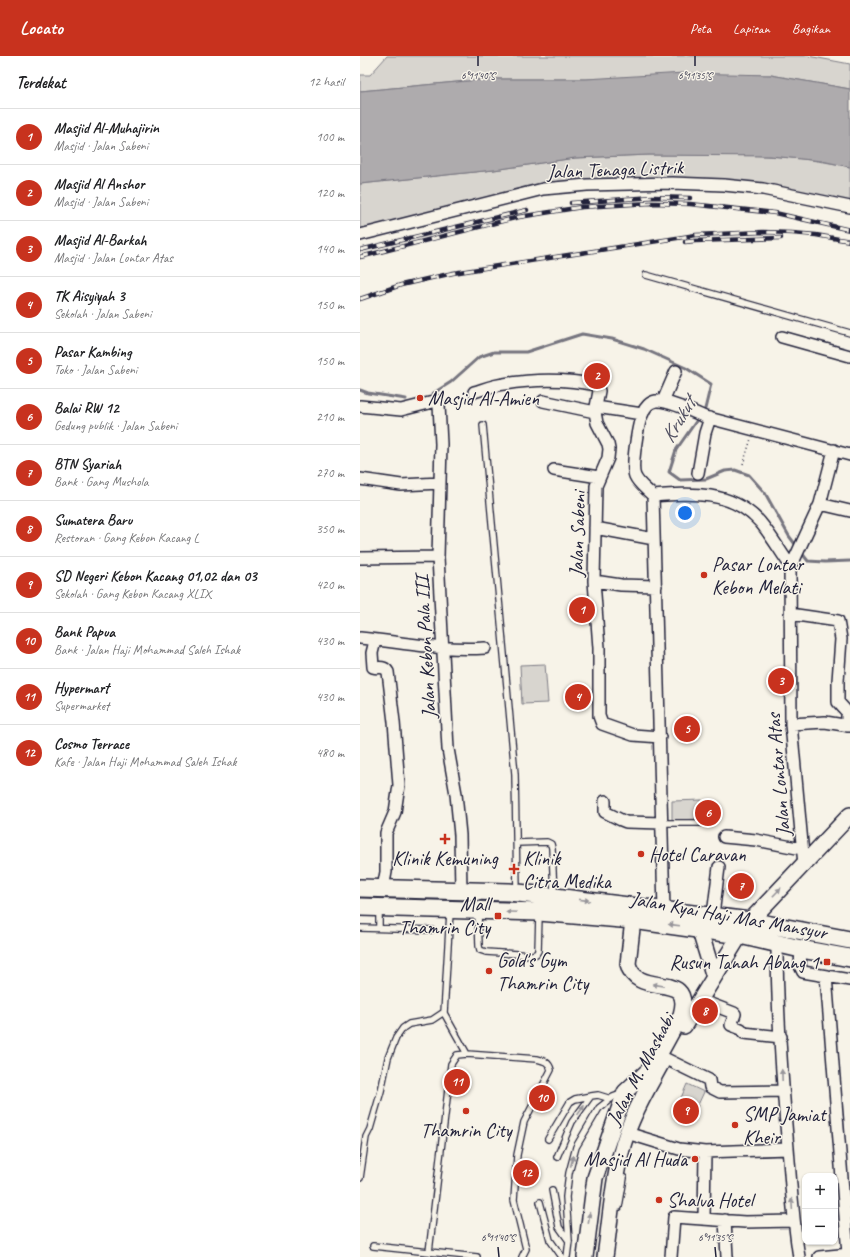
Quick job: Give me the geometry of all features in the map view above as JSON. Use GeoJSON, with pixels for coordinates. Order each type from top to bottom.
{"type":"FeatureCollection","features":[{"type":"Feature","properties":{"kind":"main road","name":"Jalan Kyai Haji Mas Mansyur"},"geometry":{"type":"LineString","coordinates":[[360,888],[517,893],[750,920],[850,940]]}},
{"type":"Feature","properties":{"kind":"main road","name":"Jalan Kyai Haji Mas Mansyur"},"geometry":{"type":"LineString","coordinates":[[360,907],[450,910],[478,919],[539,918],[633,920],[699,928],[740,935],[801,949],[850,958]]}},
{"type":"Feature","properties":{"kind":"street","name":"Jalan Tenaga Listrik"},"geometry":{"type":"LineString","coordinates":[[360,235],[543,189],[587,185],[672,183],[763,188],[850,208]]}},
{"type":"Feature","properties":{"kind":"street"},"geometry":{"type":"LineString","coordinates":[[782,337],[850,356]]}},
{"type":"Feature","properties":{"kind":"street"},"geometry":{"type":"LineString","coordinates":[[663,401],[676,371]]}},
{"type":"Feature","properties":{"kind":"street","name":"Jalan Sabeni"},"geometry":{"type":"LineString","coordinates":[[474,392],[503,384],[534,381],[584,382],[599,386],[596,409],[599,429],[608,444],[609,449],[608,458],[596,486],[594,581],[599,648],[600,721],[602,724],[633,735],[660,737]]}},
{"type":"Feature","properties":{"kind":"street","name":"Jalan Kebon Pala III"},"geometry":{"type":"LineString","coordinates":[[360,406],[401,410],[437,401],[439,405],[441,444],[438,557],[444,648],[448,749],[456,794],[460,835],[461,891]]}},
{"type":"Feature","properties":{"kind":"street"},"geometry":{"type":"LineString","coordinates":[[543,401],[642,414]]}},
{"type":"Feature","properties":{"kind":"street"},"geometry":{"type":"LineString","coordinates":[[664,910],[653,496],[640,484],[634,475],[636,442],[642,414],[646,406],[654,401],[663,401],[708,417],[850,455]]}},
{"type":"Feature","properties":{"kind":"street"},"geometry":{"type":"LineString","coordinates":[[698,473],[708,417]]}},
{"type":"Feature","properties":{"kind":"street","name":"Jalan Lontar Atas"},"geometry":{"type":"LineString","coordinates":[[804,865],[791,724],[790,614],[793,561],[820,504],[834,450]]}},
{"type":"Feature","properties":{"kind":"street"},"geometry":{"type":"LineString","coordinates":[[554,470],[599,476]]}},
{"type":"Feature","properties":{"kind":"street"},"geometry":{"type":"LineString","coordinates":[[360,479],[401,485],[440,483]]}},
{"type":"Feature","properties":{"kind":"street"},"geometry":{"type":"LineString","coordinates":[[653,496],[677,494],[709,495],[727,500],[745,509],[760,522],[793,561]]}},
{"type":"Feature","properties":{"kind":"street"},"geometry":{"type":"LineString","coordinates":[[820,504],[850,511]]}},
{"type":"Feature","properties":{"kind":"street"},"geometry":{"type":"LineString","coordinates":[[595,528],[654,539]]}},
{"type":"Feature","properties":{"kind":"street"},"geometry":{"type":"LineString","coordinates":[[360,558],[438,557]]}},
{"type":"Feature","properties":{"kind":"street"},"geometry":{"type":"LineString","coordinates":[[594,581],[621,585],[656,586]]}},
{"type":"Feature","properties":{"kind":"street"},"geometry":{"type":"LineString","coordinates":[[790,614],[838,621],[841,639],[838,702],[847,712],[848,726],[825,722],[791,724]]}},
{"type":"Feature","properties":{"kind":"street"},"geometry":{"type":"LineString","coordinates":[[360,638],[444,648],[485,648]]}},
{"type":"Feature","properties":{"kind":"street"},"geometry":{"type":"LineString","coordinates":[[375,640],[372,653],[373,667],[383,667],[386,669],[389,677],[399,785],[395,812],[386,833],[386,872],[384,888]]}},
{"type":"Feature","properties":{"kind":"street"},"geometry":{"type":"LineString","coordinates":[[605,800],[605,812],[620,820],[662,823]]}},
{"type":"Feature","properties":{"kind":"street"},"geometry":{"type":"LineString","coordinates":[[750,920],[850,815]]}},
{"type":"Feature","properties":{"kind":"street"},"geometry":{"type":"LineString","coordinates":[[724,838],[756,840],[802,849]]}},
{"type":"Feature","properties":{"kind":"street"},"geometry":{"type":"LineString","coordinates":[[713,915],[718,867]]}},
{"type":"Feature","properties":{"kind":"street"},"geometry":{"type":"LineString","coordinates":[[585,1257],[595,1178],[625,1092],[653,1066],[681,1015],[684,1006],[682,995],[674,988],[643,982],[633,976],[629,970],[628,964],[633,920]]}},
{"type":"Feature","properties":{"kind":"street"},"geometry":{"type":"LineString","coordinates":[[699,928],[714,977]]}},
{"type":"Feature","properties":{"kind":"street","name":"Jalan M. Mashabi"},"geometry":{"type":"LineString","coordinates":[[605,1257],[616,1176],[627,1133],[641,1100],[664,1058],[740,935]]}},
{"type":"Feature","properties":{"kind":"street"},"geometry":{"type":"LineString","coordinates":[[777,943],[783,1091],[793,1221],[799,1257]]}},
{"type":"Feature","properties":{"kind":"street"},"geometry":{"type":"LineString","coordinates":[[801,949],[800,966],[803,972],[850,980]]}},
{"type":"Feature","properties":{"kind":"street"},"geometry":{"type":"LineString","coordinates":[[819,1257],[849,1254],[826,976]]}},
{"type":"Feature","properties":{"kind":"street"},"geometry":{"type":"LineString","coordinates":[[700,1000],[734,1013],[731,1025],[741,1029],[743,1033],[781,1037]]}},
{"type":"Feature","properties":{"kind":"street"},"geometry":{"type":"LineString","coordinates":[[664,1058],[709,1080],[710,1087],[720,1092],[783,1091]]}},
{"type":"Feature","properties":{"kind":"street"},"geometry":{"type":"LineString","coordinates":[[627,1133],[679,1149],[705,1152],[788,1149]]}},
{"type":"Feature","properties":{"kind":"street"},"geometry":{"type":"LineString","coordinates":[[704,1219],[705,1152]]}},
{"type":"Feature","properties":{"kind":"street"},"geometry":{"type":"LineString","coordinates":[[671,1257],[674,1217],[745,1222],[793,1221]]}},
{"type":"Feature","properties":{"kind":"street"},"geometry":{"type":"LineString","coordinates":[[725,1220],[727,1257]]}},
{"type":"Feature","properties":{"kind":"lane"},"geometry":{"type":"LineString","coordinates":[[646,275],[850,333]]}},
{"type":"Feature","properties":{"kind":"lane"},"geometry":{"type":"LineString","coordinates":[[483,425],[515,774],[517,893]]}},
{"type":"Feature","properties":{"kind":"lane"},"geometry":{"type":"LineString","coordinates":[[662,823],[703,822]]}},
{"type":"Feature","properties":{"kind":"lane"},"geometry":{"type":"LineString","coordinates":[[517,844],[547,842],[551,844],[554,897]]}},
{"type":"Feature","properties":{"kind":"lane"},"geometry":{"type":"LineString","coordinates":[[379,907],[379,928]]}},
{"type":"Feature","properties":{"kind":"lane"},"geometry":{"type":"LineString","coordinates":[[450,910],[444,1012],[467,1054]]}},
{"type":"Feature","properties":{"kind":"lane"},"geometry":{"type":"LineString","coordinates":[[478,919],[478,946],[480,950],[486,952],[536,954],[538,951],[539,918]]}},
{"type":"Feature","properties":{"kind":"lane"},"geometry":{"type":"LineString","coordinates":[[360,928],[431,930]]}},
{"type":"Feature","properties":{"kind":"lane"},"geometry":{"type":"LineString","coordinates":[[360,1178],[366,1137],[370,1129],[381,1091],[388,1058],[396,1038],[403,1028],[409,1024],[432,1020],[444,1012]]}},
{"type":"Feature","properties":{"kind":"lane"},"geometry":{"type":"LineString","coordinates":[[429,1252],[451,1064],[456,1055],[467,1054],[537,1059],[546,1061],[550,1065],[551,1070],[524,1122],[517,1155],[514,1200],[526,1249],[522,1257]]}},
{"type":"Feature","properties":{"kind":"lane"},"geometry":{"type":"LineString","coordinates":[[567,1257],[569,1241],[565,1184],[576,1147],[598,1108],[611,1098],[625,1092]]}},
{"type":"Feature","properties":{"kind":"lane"},"geometry":{"type":"LineString","coordinates":[[548,1140],[570,1102],[575,1098],[598,1095],[611,1098]]}},
{"type":"Feature","properties":{"kind":"lane"},"geometry":{"type":"LineString","coordinates":[[557,1156],[572,1122],[591,1096]]}},
{"type":"Feature","properties":{"kind":"lane"},"geometry":{"type":"LineString","coordinates":[[552,1190],[559,1227],[569,1241]]}},
{"type":"Feature","properties":{"kind":"lane"},"geometry":{"type":"LineString","coordinates":[[540,1202],[550,1240],[562,1257]]}},
{"type":"Feature","properties":{"kind":"lane"},"geometry":{"type":"LineString","coordinates":[[373,1246],[477,1257]]}},
{"type":"Feature","properties":{"kind":"path"},"geometry":{"type":"LineString","coordinates":[[742,464],[754,430]]}},
{"type":"Feature","properties":{"kind":"shaded area"},"geometry":{"type":"Polygon","coordinates":[[[387,56],[808,56],[850,64],[850,89],[771,75],[586,79],[489,79],[360,91],[360,75],[370,75],[387,56]]]}},
{"type":"Feature","properties":{"kind":"shaded area"},"geometry":{"type":"Polygon","coordinates":[[[684,73],[771,75],[850,89],[850,167],[822,161],[770,156],[649,155],[575,158],[494,170],[360,184],[360,91],[489,79],[586,79],[684,73]]]}},
{"type":"Feature","properties":{"kind":"shaded area"},"geometry":{"type":"Polygon","coordinates":[[[649,155],[750,155],[825,162],[850,167],[850,209],[772,189],[647,178],[560,188],[360,234],[360,184],[494,170],[575,158],[649,155]]]}},
{"type":"Feature","properties":{"kind":"shaded area"},"geometry":{"type":"Polygon","coordinates":[[[545,664],[548,703],[522,704],[520,665],[545,664]]]}},
{"type":"Feature","properties":{"kind":"shaded area"},"geometry":{"type":"Polygon","coordinates":[[[702,800],[703,819],[672,820],[672,801],[702,800]]]}},
{"type":"Feature","properties":{"kind":"shaded area"},"geometry":{"type":"Polygon","coordinates":[[[687,1084],[704,1092],[690,1122],[674,1114],[687,1084]]]}},
{"type":"Feature","properties":{"kind":"waterway","name":"Krukut"},"geometry":{"type":"LineString","coordinates":[[432,394],[451,382],[479,357],[494,352],[526,352],[582,334],[612,339],[644,349],[686,368],[711,384],[705,409],[702,412]]}},
{"type":"Feature","properties":{"kind":"waterway","name":"Krukut"},"geometry":{"type":"LineString","coordinates":[[360,390],[368,393],[406,399]]}},
{"type":"Feature","properties":{"kind":"waterway","name":"Krukut"},"geometry":{"type":"LineString","coordinates":[[699,417],[676,450],[669,472],[680,480],[706,479],[725,471],[735,470],[749,475],[765,493],[789,536],[798,548]]}},
{"type":"Feature","properties":{"kind":"waterway","name":"Krukut"},"geometry":{"type":"LineString","coordinates":[[801,552],[808,561],[850,561]]}},
{"type":"Feature","properties":{"kind":"railway"},"geometry":{"type":"LineString","coordinates":[[571,203],[653,197],[690,198]]}},
{"type":"Feature","properties":{"kind":"railway"},"geometry":{"type":"LineString","coordinates":[[360,257],[519,217],[582,207],[651,203],[690,204],[775,213],[850,230]]}},
{"type":"Feature","properties":{"kind":"railway"},"geometry":{"type":"LineString","coordinates":[[360,250],[527,210]]}},
{"type":"Feature","properties":{"kind":"railway"},"geometry":{"type":"LineString","coordinates":[[360,299],[401,285],[453,273],[696,235],[763,232],[792,233],[816,235],[850,241]]}},
{"type":"Feature","properties":{"kind":"railway"},"geometry":{"type":"LineString","coordinates":[[685,242],[781,238]]}},
{"type":"Feature","properties":{"kind":"place","name":"Masjid Al Anshor"},"geometry":{"type":"Point","coordinates":[597,376]}},
{"type":"Feature","properties":{"kind":"place","name":"Masjid Al-Amien"},"geometry":{"type":"Point","coordinates":[420,398]}},
{"type":"Feature","properties":{"kind":"place","name":"Pasar Lontar Kebon Melati"},"geometry":{"type":"Point","coordinates":[704,575]}},
{"type":"Feature","properties":{"kind":"place","name":"Masjid Al-Muhajirin"},"geometry":{"type":"Point","coordinates":[582,610]}},
{"type":"Feature","properties":{"kind":"place","name":"Masjid Al-Barkah"},"geometry":{"type":"Point","coordinates":[781,681]}},
{"type":"Feature","properties":{"kind":"place","name":"TK Aisyiyah 3"},"geometry":{"type":"Point","coordinates":[578,697]}},
{"type":"Feature","properties":{"kind":"place","name":"Pasar Kambing"},"geometry":{"type":"Point","coordinates":[687,729]}},
{"type":"Feature","properties":{"kind":"place","name":"Balai RW 12"},"geometry":{"type":"Point","coordinates":[708,813]}},
{"type":"Feature","properties":{"kind":"place","name":"Klinik Kemuning"},"geometry":{"type":"Point","coordinates":[445,839]}},
{"type":"Feature","properties":{"kind":"place","name":"Hotel Caravan"},"geometry":{"type":"Point","coordinates":[641,854]}},
{"type":"Feature","properties":{"kind":"place","name":"Klinik Citra Medika"},"geometry":{"type":"Point","coordinates":[514,869]}},
{"type":"Feature","properties":{"kind":"place","name":"BTN Syariah"},"geometry":{"type":"Point","coordinates":[741,886]}},
{"type":"Feature","properties":{"kind":"place","name":"Mall Thamrin City"},"geometry":{"type":"Point","coordinates":[498,916]}},
{"type":"Feature","properties":{"kind":"place","name":"Rusun Tanah Abang 1"},"geometry":{"type":"Point","coordinates":[827,962]}},
{"type":"Feature","properties":{"kind":"place","name":"Gold's Gym Thamrin City"},"geometry":{"type":"Point","coordinates":[489,971]}},
{"type":"Feature","properties":{"kind":"place","name":"Sumatera Baru"},"geometry":{"type":"Point","coordinates":[705,1011]}},
{"type":"Feature","properties":{"kind":"place","name":"Hypermart"},"geometry":{"type":"Point","coordinates":[457,1082]}},
{"type":"Feature","properties":{"kind":"place","name":"Bank Papua"},"geometry":{"type":"Point","coordinates":[542,1098]}},
{"type":"Feature","properties":{"kind":"place","name":"Thamrin City"},"geometry":{"type":"Point","coordinates":[466,1111]}},
{"type":"Feature","properties":{"kind":"place","name":"SD Negeri Kebon Kacang 01,02 dan 03"},"geometry":{"type":"Point","coordinates":[686,1111]}},
{"type":"Feature","properties":{"kind":"place","name":"SMP Jamiat Kheir"},"geometry":{"type":"Point","coordinates":[735,1125]}},
{"type":"Feature","properties":{"kind":"place","name":"Masjid Al Huda"},"geometry":{"type":"Point","coordinates":[695,1159]}},
{"type":"Feature","properties":{"kind":"place","name":"Cosmo Terrace"},"geometry":{"type":"Point","coordinates":[526,1173]}},
{"type":"Feature","properties":{"kind":"place","name":"Shalva Hotel"},"geometry":{"type":"Point","coordinates":[659,1200]}}]}
